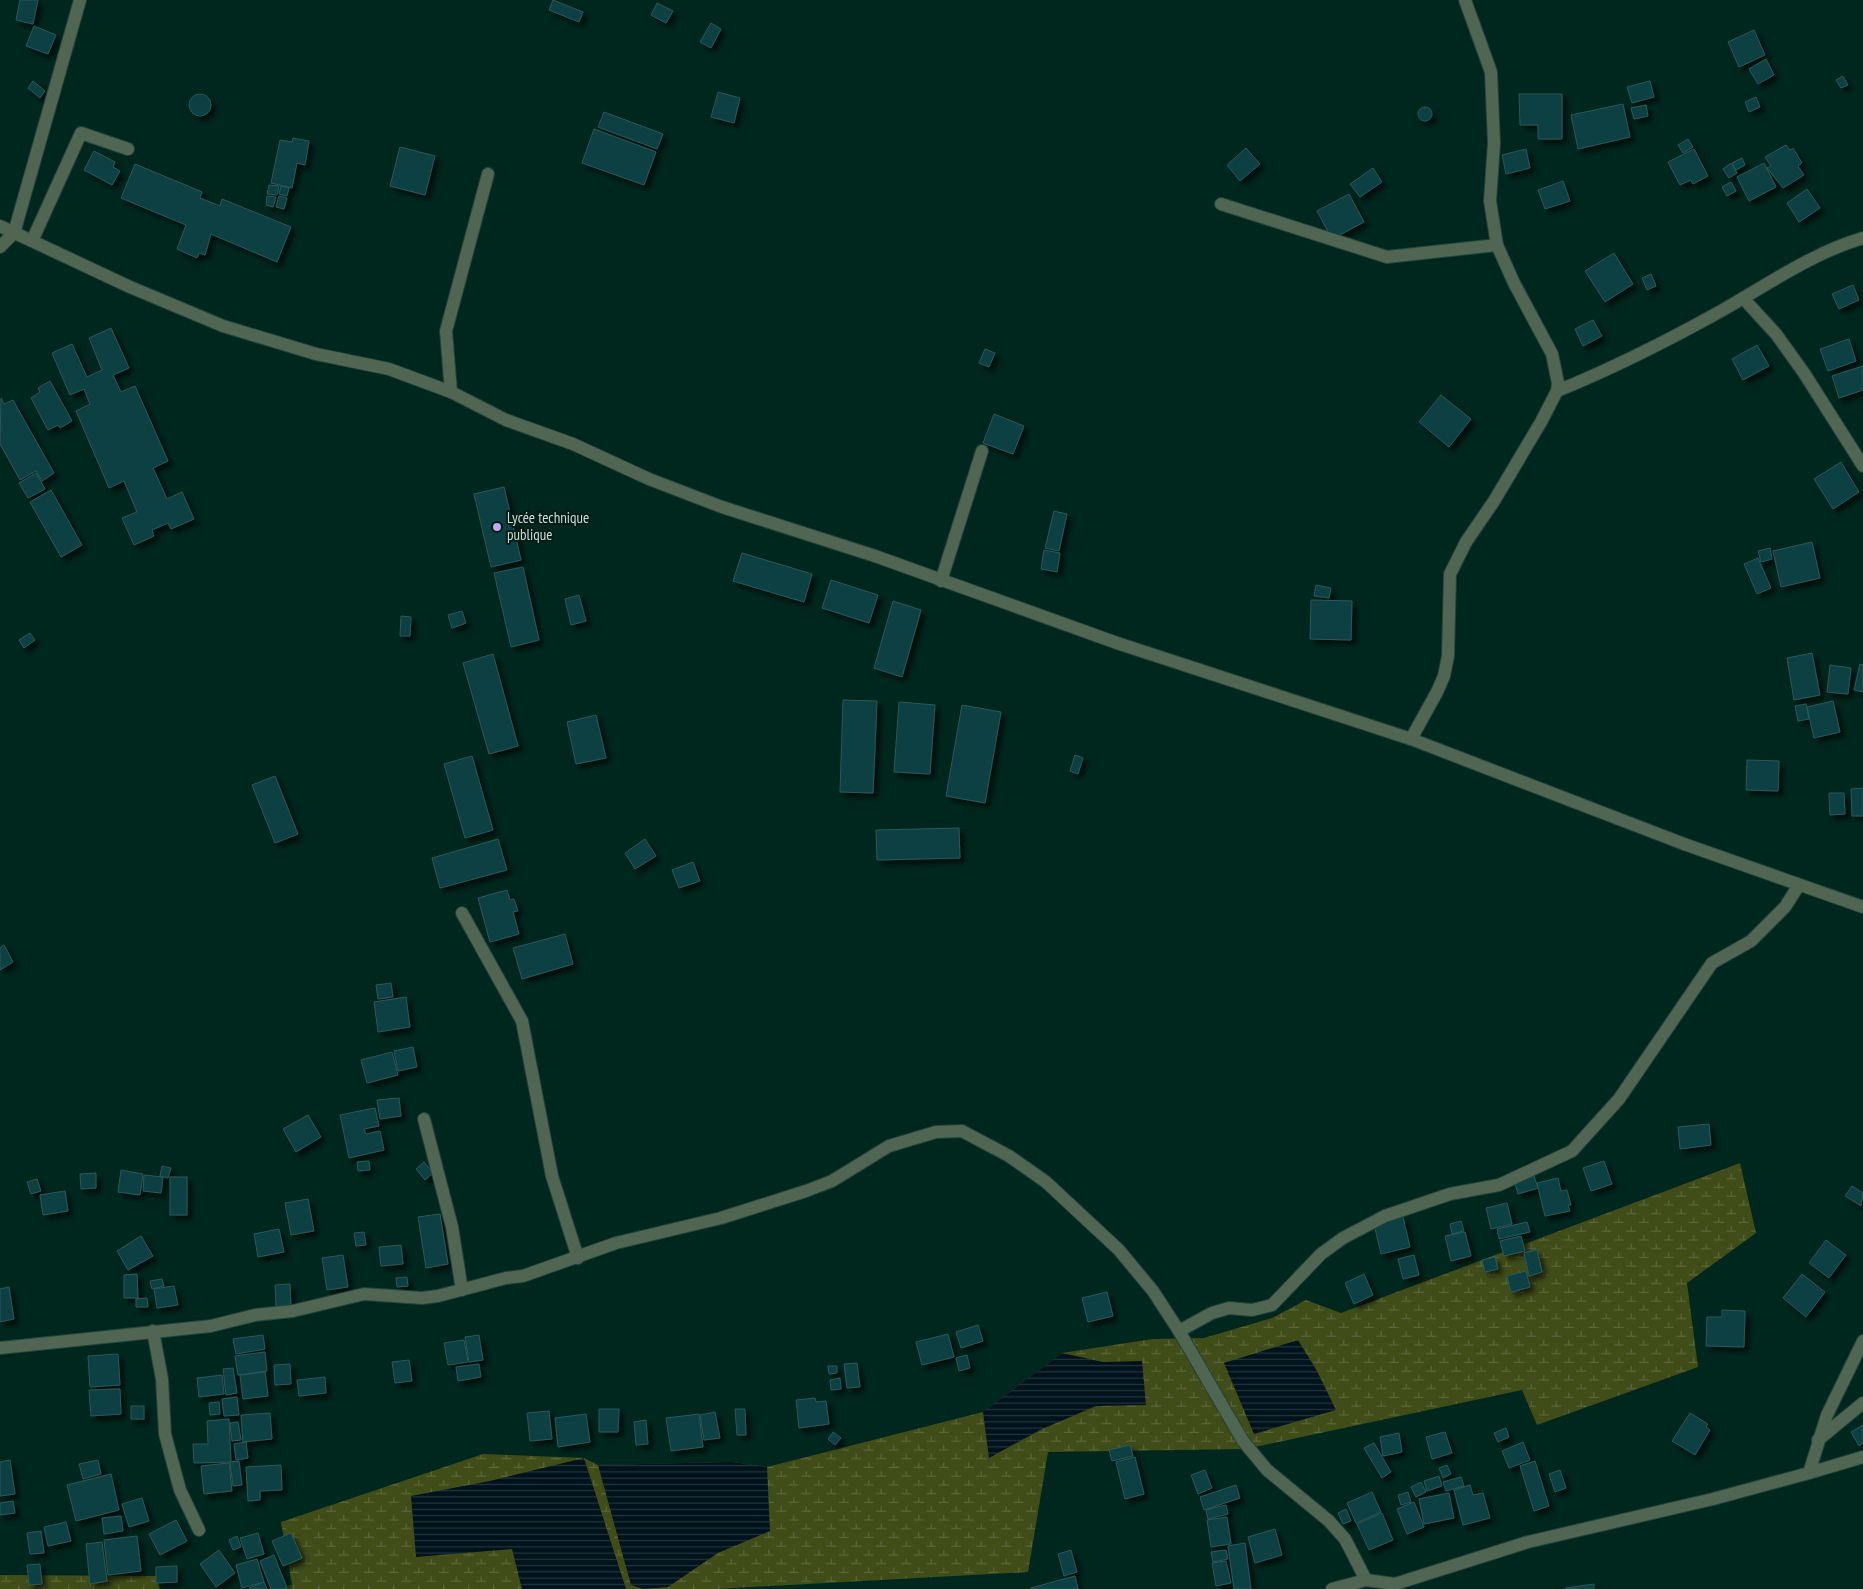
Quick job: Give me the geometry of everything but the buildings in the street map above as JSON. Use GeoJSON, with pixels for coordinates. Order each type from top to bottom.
{"type":"FeatureCollection","features":[{"type":"Feature","properties":{"kind":"street"},"geometry":{"type":"LineString","coordinates":[[0,246],[14,233],[80,0]]}},
{"type":"Feature","properties":{"kind":"street"},"geometry":{"type":"LineString","coordinates":[[1410,739],[1444,676],[1448,656],[1450,574],[1466,542],[1521,458],[1557,391],[1557,375],[1552,354],[1526,307],[1497,245],[1490,201],[1494,143],[1491,72],[1466,0]]}},
{"type":"Feature","properties":{"kind":"street"},"geometry":{"type":"LineString","coordinates":[[32,241],[81,133],[128,149]]}},
{"type":"Feature","properties":{"kind":"street"},"geometry":{"type":"LineString","coordinates":[[451,392],[446,331],[488,174]]}},
{"type":"Feature","properties":{"kind":"street"},"geometry":{"type":"LineString","coordinates":[[1221,204],[1387,257],[1497,245]]}},
{"type":"Feature","properties":{"kind":"street"},"geometry":{"type":"LineString","coordinates":[[0,226],[130,287],[223,326],[316,354],[390,369],[451,392],[506,420],[573,444],[649,479],[722,507],[875,556],[1117,643],[1410,739],[1684,844],[1863,907]]}},
{"type":"Feature","properties":{"kind":"street"},"geometry":{"type":"LineString","coordinates":[[1557,391],[1622,364],[1743,298],[1802,263],[1848,242],[1863,238]]}},
{"type":"Feature","properties":{"kind":"street"},"geometry":{"type":"LineString","coordinates":[[1743,298],[1776,334],[1804,373],[1863,466]]}},
{"type":"Feature","properties":{"kind":"street"},"geometry":{"type":"LineString","coordinates":[[941,581],[982,450]]}},
{"type":"Feature","properties":{"kind":"street"},"geometry":{"type":"LineString","coordinates":[[1179,1331],[1212,1313],[1229,1308],[1252,1310],[1272,1305],[1321,1254],[1344,1238],[1385,1216],[1450,1194],[1499,1185],[1572,1151],[1619,1099],[1712,963],[1751,940],[1785,907],[1799,885]]}},
{"type":"Feature","properties":{"kind":"street"},"geometry":{"type":"LineString","coordinates":[[462,913],[522,1021],[552,1176],[578,1258]]}},
{"type":"Feature","properties":{"kind":"street"},"geometry":{"type":"LineString","coordinates":[[424,1119],[452,1228],[462,1290]]}},
{"type":"Feature","properties":{"kind":"street"},"geometry":{"type":"LineString","coordinates":[[0,1348],[211,1326],[255,1314],[292,1310],[364,1294],[422,1298],[462,1290],[506,1278],[523,1276],[616,1243],[721,1218],[832,1181],[889,1146],[936,1132],[962,1132],[1010,1156],[1046,1182],[1078,1210],[1118,1250],[1153,1291],[1179,1331],[1243,1441],[1267,1470],[1329,1521],[1345,1539],[1366,1580]]}},
{"type":"Feature","properties":{"kind":"street"},"geometry":{"type":"LineString","coordinates":[[153,1331],[162,1379],[165,1434],[180,1490],[199,1530]]}},
{"type":"Feature","properties":{"kind":"street"},"geometry":{"type":"LineString","coordinates":[[1809,1473],[1827,1415],[1863,1341]]}},
{"type":"Feature","properties":{"kind":"street"},"geometry":{"type":"LineString","coordinates":[[1818,1440],[1863,1403]]}},
{"type":"Feature","properties":{"kind":"street"},"geometry":{"type":"LineString","coordinates":[[1332,1589],[1366,1580],[1396,1587],[1528,1542],[1713,1499],[1863,1457]]}},
{"type":"Feature","properties":{"kind":"green space"},"geometry":{"type":"Polygon","coordinates":[[[1740,1163],[1756,1233],[1687,1283],[1698,1367],[1537,1425],[1522,1390],[1245,1449],[1048,1452],[1028,1572],[715,1589],[275,1589],[292,1585],[281,1522],[483,1454],[584,1458],[598,1465],[732,1462],[767,1467],[983,1412],[1062,1353],[1152,1339],[1204,1338],[1272,1318],[1306,1300],[1341,1313],[1740,1163]]]}},
{"type":"Feature","properties":{"kind":"green space"},"geometry":{"type":"Polygon","coordinates":[[[0,1575],[156,1576],[160,1589],[0,1589],[0,1575]]]}},
{"type":"Feature","properties":{"kind":"water"},"geometry":{"type":"Polygon","coordinates":[[[1298,1340],[1317,1371],[1336,1410],[1254,1434],[1224,1363],[1298,1340]]]}},
{"type":"Feature","properties":{"kind":"water"},"geometry":{"type":"Polygon","coordinates":[[[1062,1353],[1103,1362],[1142,1361],[1146,1405],[1096,1406],[1040,1430],[989,1458],[983,1412],[1062,1353]]]}},
{"type":"Feature","properties":{"kind":"water"},"geometry":{"type":"Polygon","coordinates":[[[584,1458],[626,1589],[522,1589],[512,1549],[416,1557],[411,1496],[490,1481],[584,1458]]]}},
{"type":"Feature","properties":{"kind":"water"},"geometry":{"type":"Polygon","coordinates":[[[732,1462],[767,1467],[770,1531],[718,1553],[668,1587],[643,1589],[631,1585],[598,1465],[732,1462]]]}},
{"type":"Feature","properties":{"kind":"place","name":"Lycée technique publique"},"geometry":{"type":"Point","coordinates":[497,527]}}]}
